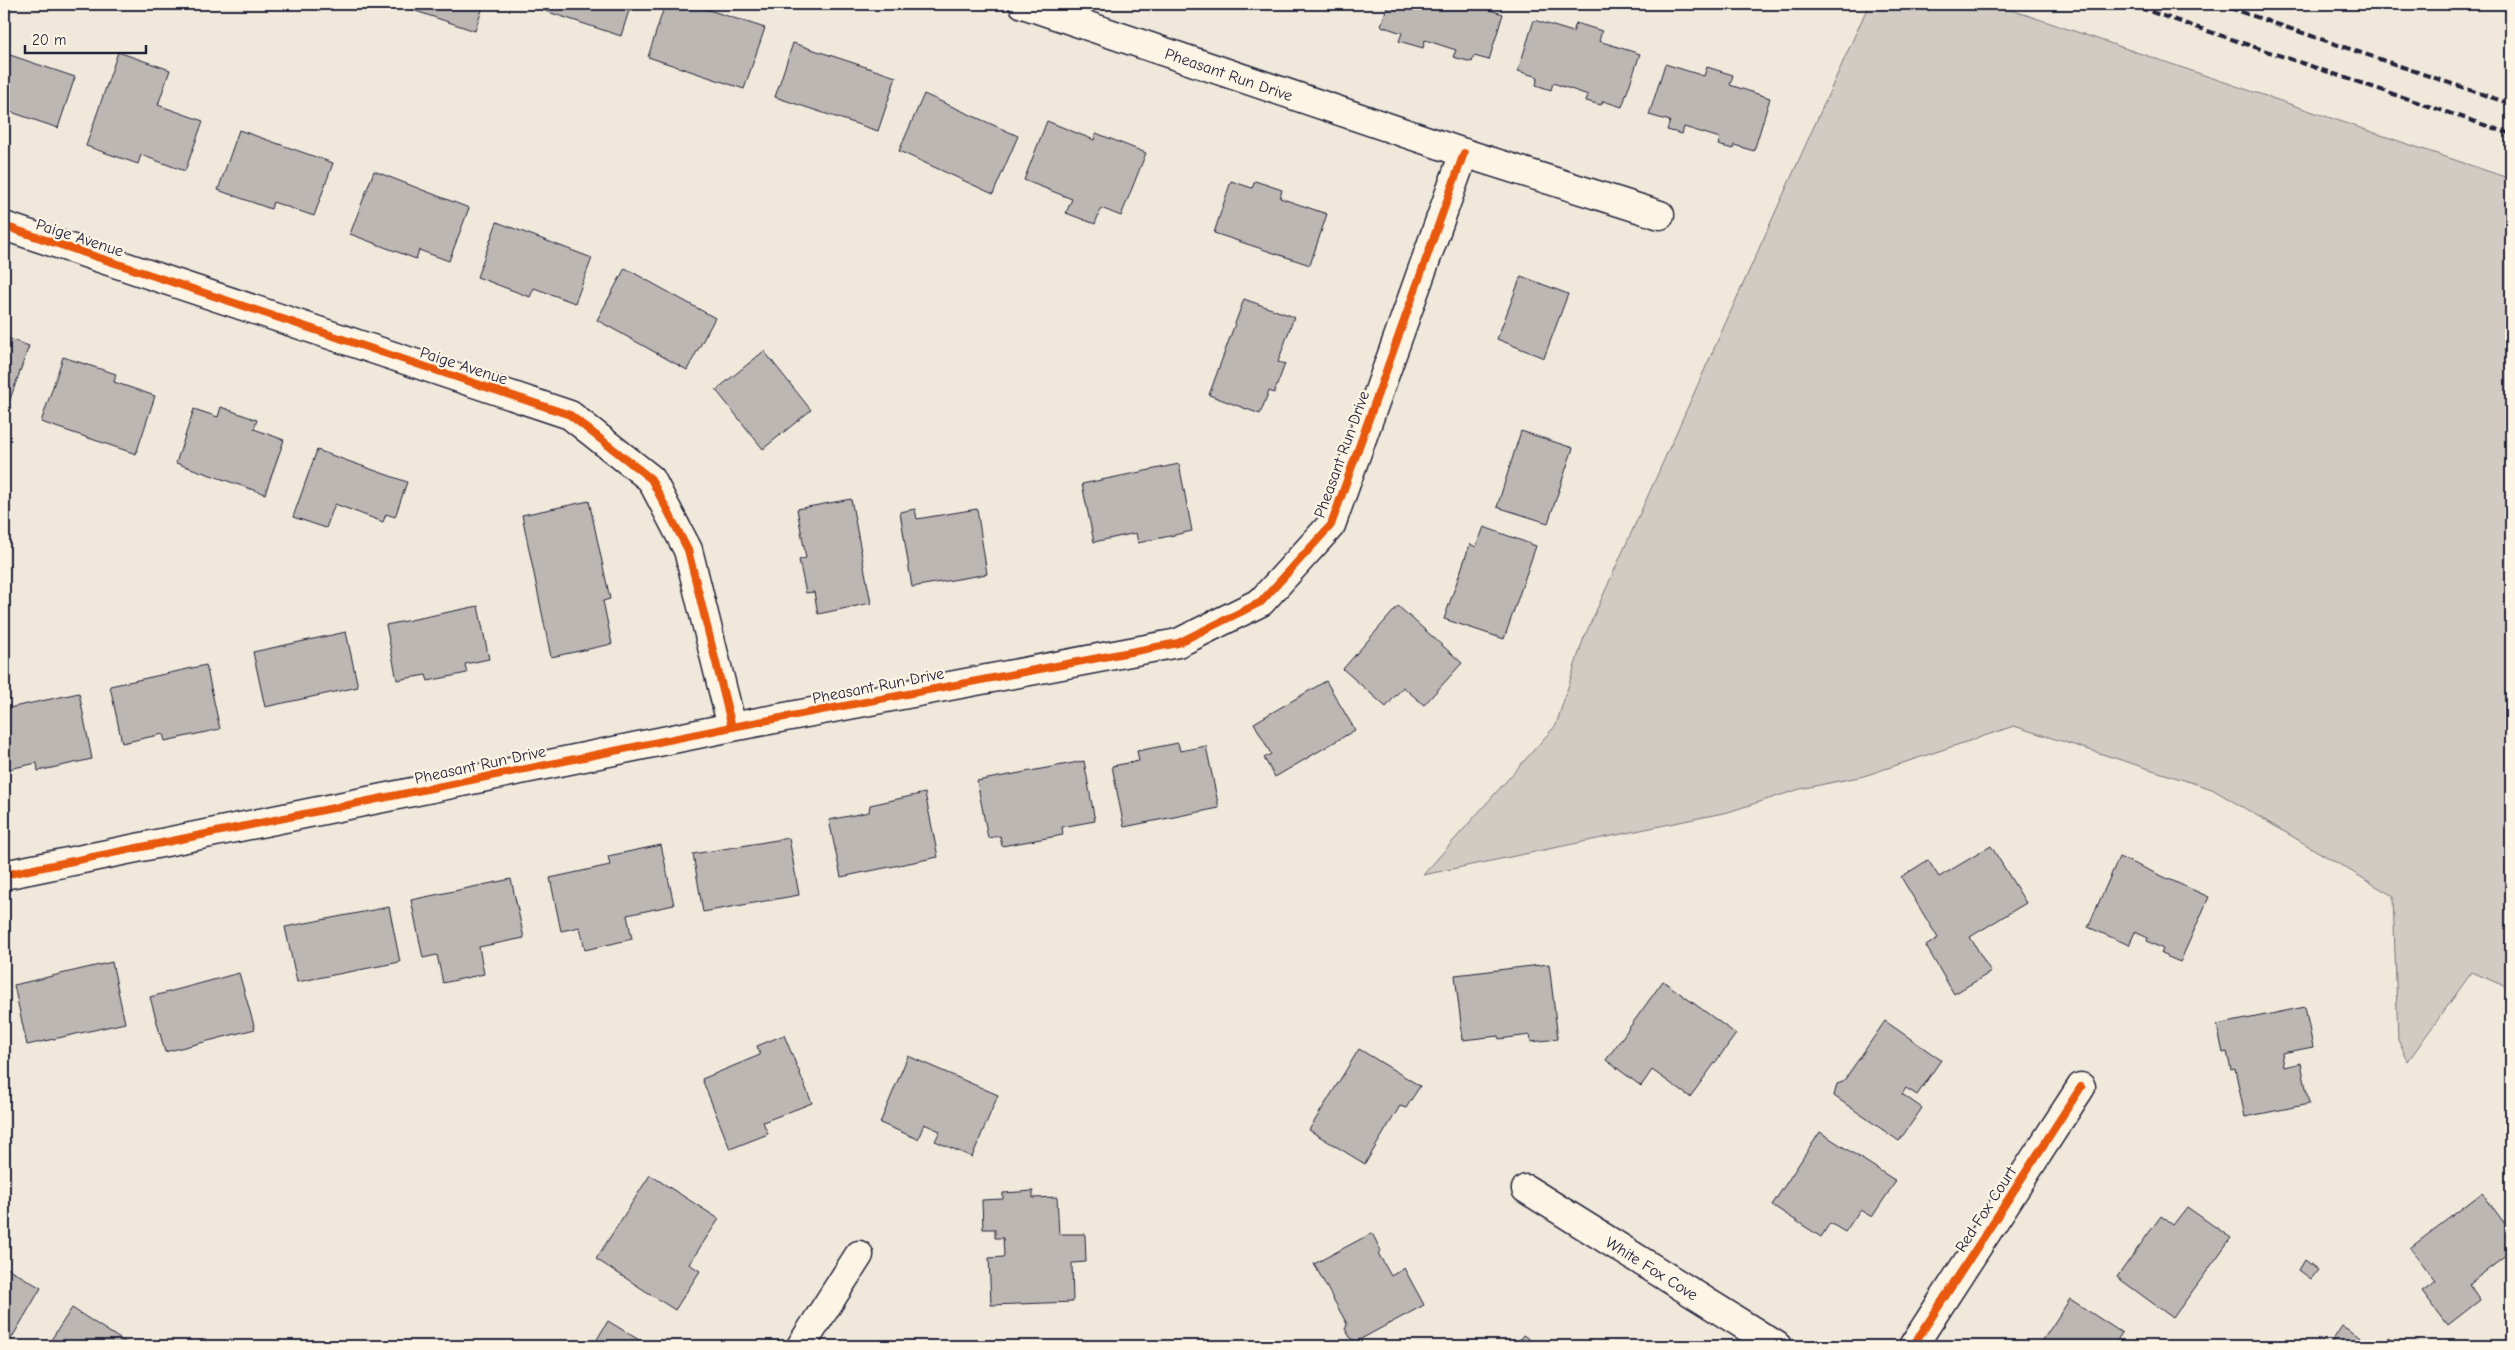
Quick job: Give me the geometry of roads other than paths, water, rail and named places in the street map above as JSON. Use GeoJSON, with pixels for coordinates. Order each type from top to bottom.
{"type":"FeatureCollection","features":[{"type":"Feature","properties":{"kind":"street","name":"Pheasant Run Drive"},"geometry":{"type":"LineString","coordinates":[[1022,4],[1464,153],[1660,215]]}},
{"type":"Feature","properties":{"kind":"street","name":"Pheasant Run Drive"},"geometry":{"type":"LineString","coordinates":[[4,875],[732,727],[1178,643],[1260,602],[1332,525],[1464,153]]}},
{"type":"Feature","properties":{"kind":"street","name":"Paige Avenue"},"geometry":{"type":"LineString","coordinates":[[4,226],[570,415],[650,479],[688,550],[732,727]]}},
{"type":"Feature","properties":{"kind":"street","name":"Red Fox Court"},"geometry":{"type":"LineString","coordinates":[[1912,1346],[2081,1087]]}},
{"type":"Feature","properties":{"kind":"street","name":"White Fox Cove"},"geometry":{"type":"LineString","coordinates":[[1526,1190],[1777,1346]]}},
{"type":"Feature","properties":{"kind":"street"},"geometry":{"type":"LineString","coordinates":[[801,1346],[858,1254]]}},
{"type":"Feature","properties":{"kind":"railway"},"geometry":{"type":"LineString","coordinates":[[2128,4],[2511,134]]}},
{"type":"Feature","properties":{"kind":"railway"},"geometry":{"type":"LineString","coordinates":[[2218,4],[2511,104]]}}]}
